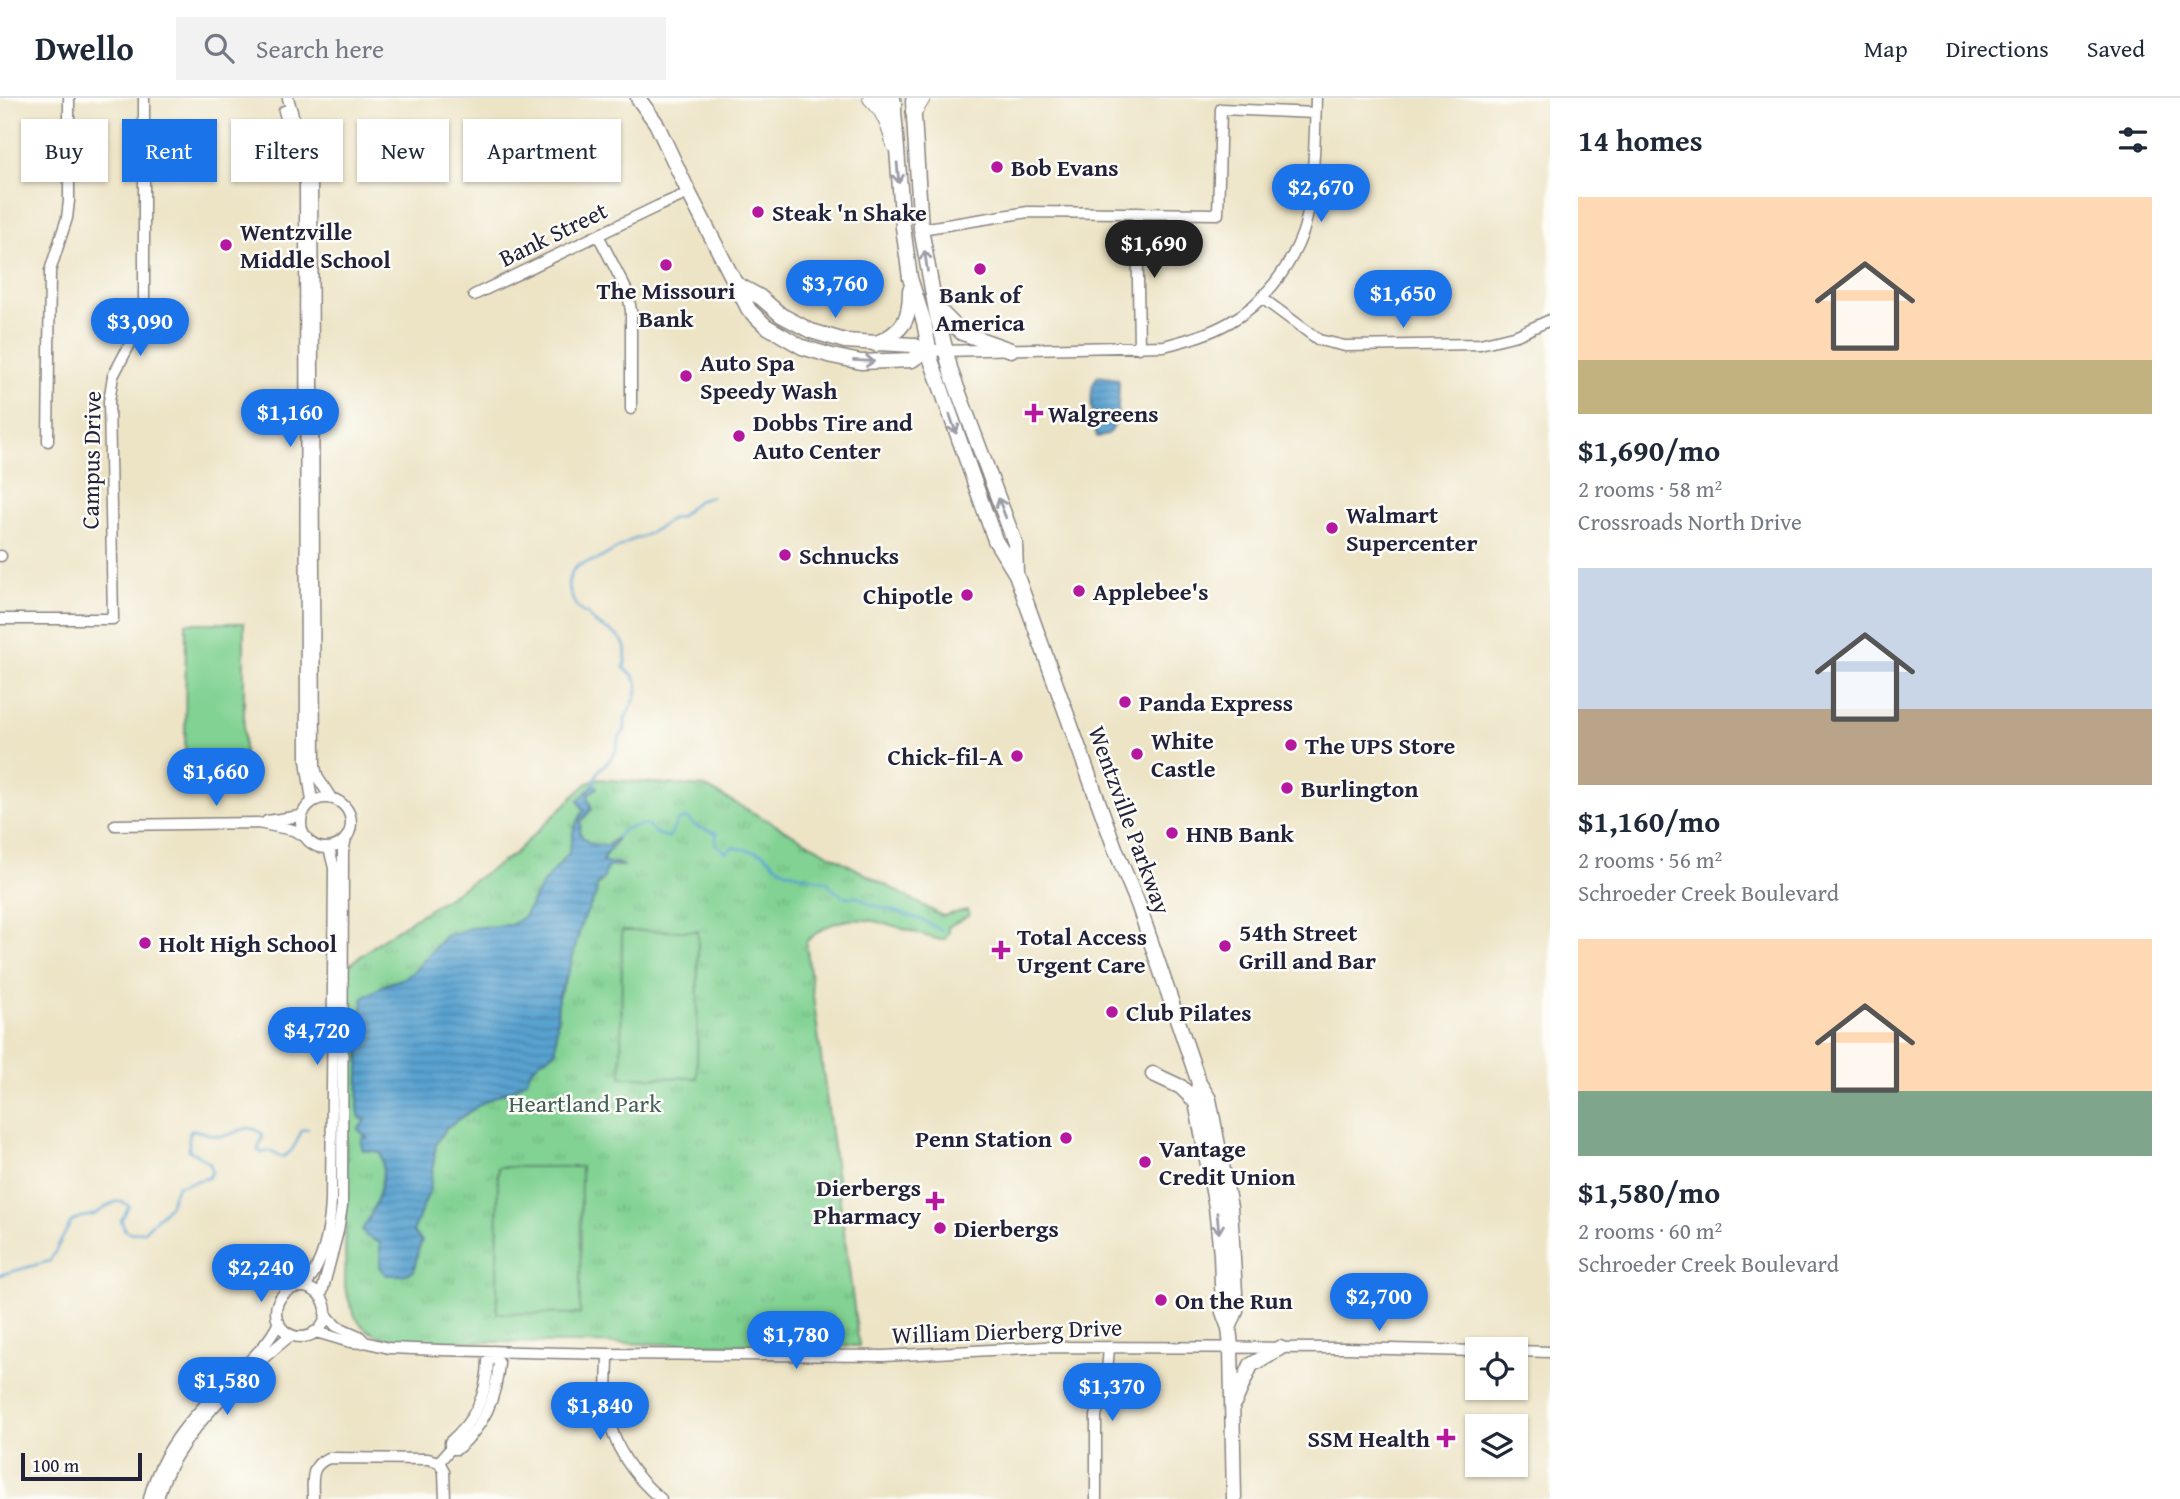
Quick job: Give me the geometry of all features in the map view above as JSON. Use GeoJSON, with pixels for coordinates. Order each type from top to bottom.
{"type":"FeatureCollection","features":[{"type":"Feature","properties":{"kind":"highway"},"geometry":{"type":"LineString","coordinates":[[871,98],[887,119],[895,145]]}},
{"type":"Feature","properties":{"kind":"main road"},"geometry":{"type":"LineString","coordinates":[[638,98],[656,123],[750,310],[766,326],[802,347],[861,362],[912,360],[935,351]]}},
{"type":"Feature","properties":{"kind":"main road","name":"Wentzville Parkway"},"geometry":{"type":"LineString","coordinates":[[890,100],[902,227],[910,278],[924,322],[935,351],[952,375],[1016,543],[1016,574],[1116,851],[1138,904],[1199,1083],[1209,1099],[1230,1207],[1236,1311],[1229,1328]]}},
{"type":"Feature","properties":{"kind":"main road","name":"Wentzville Parkway"},"geometry":{"type":"LineString","coordinates":[[916,102],[921,229],[935,306],[935,351]]}},
{"type":"Feature","properties":{"kind":"main road"},"geometry":{"type":"LineString","coordinates":[[802,347],[813,341],[862,348],[898,331],[908,317],[910,278]]}},
{"type":"Feature","properties":{"kind":"main road"},"geometry":{"type":"LineString","coordinates":[[738,285],[805,328],[827,337],[913,345],[935,351]]}},
{"type":"Feature","properties":{"kind":"main road"},"geometry":{"type":"LineString","coordinates":[[935,306],[962,332],[1011,350]]}},
{"type":"Feature","properties":{"kind":"main road"},"geometry":{"type":"LineString","coordinates":[[755,315],[767,316],[791,331],[797,332],[805,328]]}},
{"type":"Feature","properties":{"kind":"main road"},"geometry":{"type":"LineString","coordinates":[[1153,1074],[1181,1087],[1196,1102]]}},
{"type":"Feature","properties":{"kind":"main road","name":"Wentzville Parkway"},"geometry":{"type":"LineString","coordinates":[[1199,1083],[1196,1102],[1216,1207],[1223,1312],[1229,1328],[1231,1347],[1234,1499]]}},
{"type":"Feature","properties":{"kind":"main road"},"geometry":{"type":"LineString","coordinates":[[1232,1408],[1251,1365],[1280,1348]]}},
{"type":"Feature","properties":{"kind":"street"},"geometry":{"type":"LineString","coordinates":[[48,441],[49,281],[67,218],[69,98]]}},
{"type":"Feature","properties":{"kind":"street","name":"Campus Drive"},"geometry":{"type":"LineString","coordinates":[[0,619],[113,619],[109,401],[113,376],[140,325],[144,310],[144,98]]}},
{"type":"Feature","properties":{"kind":"street"},"geometry":{"type":"LineString","coordinates":[[282,98],[289,119]]}},
{"type":"Feature","properties":{"kind":"street"},"geometry":{"type":"LineString","coordinates":[[288,98],[292,119]]}},
{"type":"Feature","properties":{"kind":"street"},"geometry":{"type":"LineString","coordinates":[[935,351],[1164,346],[1200,337],[1231,322],[1262,298],[1287,265],[1303,231],[1309,203],[1316,98]]}},
{"type":"Feature","properties":{"kind":"street"},"geometry":{"type":"LineString","coordinates":[[921,229],[1028,212],[1218,214],[1221,109],[1315,113]]}},
{"type":"Feature","properties":{"kind":"street"},"geometry":{"type":"LineString","coordinates":[[305,182],[306,760],[312,801]]}},
{"type":"Feature","properties":{"kind":"street"},"geometry":{"type":"LineString","coordinates":[[312,182],[316,767],[318,778],[331,798]]}},
{"type":"Feature","properties":{"kind":"street","name":"Bank Street"},"geometry":{"type":"LineString","coordinates":[[474,296],[689,193]]}},
{"type":"Feature","properties":{"kind":"street"},"geometry":{"type":"LineString","coordinates":[[1137,213],[1139,348]]}},
{"type":"Feature","properties":{"kind":"street"},"geometry":{"type":"LineString","coordinates":[[598,235],[628,293],[631,311],[631,409]]}},
{"type":"Feature","properties":{"kind":"street"},"geometry":{"type":"LineString","coordinates":[[1262,298],[1319,340],[1345,346],[1480,344],[1517,335],[1550,320]]}},
{"type":"Feature","properties":{"kind":"street"},"geometry":{"type":"LineString","coordinates":[[116,825],[258,823],[300,816],[312,801],[322,797],[341,802],[351,816],[349,835],[343,852],[342,1206],[321,1296]]}},
{"type":"Feature","properties":{"kind":"street"},"geometry":{"type":"LineString","coordinates":[[304,812],[306,837]]}},
{"type":"Feature","properties":{"kind":"street"},"geometry":{"type":"LineString","coordinates":[[258,823],[293,830],[306,837],[313,845],[329,848],[346,838]]}},
{"type":"Feature","properties":{"kind":"street"},"geometry":{"type":"LineString","coordinates":[[304,1287],[321,1296],[325,1312],[321,1326],[314,1332],[300,1336],[291,1335],[279,1322],[276,1306],[288,1291],[304,1287],[316,1272],[331,1215],[334,867],[329,848]]}},
{"type":"Feature","properties":{"kind":"street","name":"William Dierberg Drive"},"geometry":{"type":"LineString","coordinates":[[325,1312],[336,1326],[359,1336],[365,1342]]}},
{"type":"Feature","properties":{"kind":"street"},"geometry":{"type":"LineString","coordinates":[[149,1499],[161,1463],[181,1429],[268,1342],[279,1322]]}},
{"type":"Feature","properties":{"kind":"street","name":"William Dierberg Drive"},"geometry":{"type":"LineString","coordinates":[[314,1332],[358,1344],[365,1342],[389,1348],[493,1354],[884,1356],[977,1352],[1020,1347],[1465,1351]]}},
{"type":"Feature","properties":{"kind":"street"},"geometry":{"type":"LineString","coordinates":[[158,1499],[170,1467],[189,1435],[291,1335]]}},
{"type":"Feature","properties":{"kind":"street"},"geometry":{"type":"LineString","coordinates":[[1096,1499],[1096,1416],[1107,1373],[1109,1347]]}},
{"type":"Feature","properties":{"kind":"street"},"geometry":{"type":"LineString","coordinates":[[1528,1351],[1550,1352]]}},
{"type":"Feature","properties":{"kind":"street"},"geometry":{"type":"LineString","coordinates":[[439,1462],[450,1449],[450,1442],[471,1420],[481,1403],[488,1362],[493,1354]]}},
{"type":"Feature","properties":{"kind":"street"},"geometry":{"type":"LineString","coordinates":[[608,1354],[608,1411],[614,1437],[644,1485],[661,1499]]}},
{"type":"Feature","properties":{"kind":"street"},"geometry":{"type":"LineString","coordinates":[[313,1499],[315,1467],[320,1461],[329,1458],[428,1459],[439,1462],[444,1471],[445,1499]]}},
{"type":"Feature","properties":{"kind":"green space"},"geometry":{"type":"Polygon","coordinates":[[[186,623],[244,623],[244,755],[185,755],[186,623]]]}},
{"type":"Feature","properties":{"kind":"green space","name":"Heartland Park"},"geometry":{"type":"Polygon","coordinates":[[[597,779],[706,787],[942,916],[967,910],[969,915],[948,927],[949,932],[945,939],[941,940],[889,924],[855,920],[838,922],[822,929],[806,942],[859,1346],[396,1341],[366,1329],[352,1309],[345,1287],[347,967],[381,940],[513,855],[586,784],[597,779]]]}},
{"type":"Feature","properties":{"kind":"green space"},"geometry":{"type":"Polygon","coordinates":[[[622,931],[698,931],[697,1078],[621,1077],[622,931]]]}},
{"type":"Feature","properties":{"kind":"green space"},"geometry":{"type":"Polygon","coordinates":[[[498,1167],[581,1167],[580,1314],[497,1313],[498,1167]]]}},
{"type":"Feature","properties":{"kind":"water"},"geometry":{"type":"Polygon","coordinates":[[[1098,376],[1118,379],[1119,385],[1117,418],[1105,436],[1097,437],[1091,397],[1094,381],[1098,376]]]}},
{"type":"Feature","properties":{"kind":"water"},"geometry":{"type":"Polygon","coordinates":[[[595,783],[597,788],[589,794],[588,799],[591,804],[589,808],[592,809],[581,821],[580,833],[589,843],[595,845],[608,845],[617,837],[603,861],[624,866],[611,866],[606,869],[582,922],[569,971],[558,997],[556,1050],[530,1071],[527,1080],[484,1102],[446,1128],[436,1144],[430,1189],[413,1232],[422,1241],[414,1271],[403,1275],[386,1275],[380,1267],[380,1243],[366,1236],[362,1230],[376,1203],[383,1171],[380,1152],[363,1150],[361,1143],[363,1138],[367,1138],[358,1129],[366,1120],[360,1118],[358,1109],[363,998],[414,971],[445,936],[470,928],[511,925],[524,916],[543,883],[569,853],[574,828],[584,810],[578,801],[595,783]]]}},
{"type":"Feature","properties":{"kind":"waterway"},"geometry":{"type":"LineString","coordinates":[[595,785],[598,772],[613,756],[619,737],[625,730],[625,719],[638,685],[633,675],[624,668],[626,654],[620,638],[593,621],[588,614],[579,610],[574,602],[568,583],[573,570],[579,565],[599,559],[635,538],[642,537],[670,519],[680,517],[697,501],[711,497]]}},
{"type":"Feature","properties":{"kind":"waterway"},"geometry":{"type":"LineString","coordinates":[[617,837],[624,829],[646,824],[657,834],[669,837],[678,820],[687,818],[697,827],[717,833],[715,844],[726,852],[732,847],[763,853],[786,871],[828,882],[831,888],[845,897],[859,897],[870,904],[920,919],[943,931]]}},
{"type":"Feature","properties":{"kind":"waterway"},"geometry":{"type":"LineString","coordinates":[[0,1275],[50,1261],[71,1222],[93,1215],[115,1202],[129,1206],[121,1220],[125,1230],[131,1233],[144,1231],[169,1206],[177,1186],[208,1178],[212,1172],[210,1163],[189,1150],[189,1133],[192,1130],[221,1136],[252,1128],[263,1135],[258,1150],[261,1153],[270,1151],[280,1157],[291,1150],[302,1130],[308,1129]]}},
{"type":"Feature","properties":{"kind":"place","name":"Bob Evans"},"geometry":{"type":"Point","coordinates":[997,167]}},
{"type":"Feature","properties":{"kind":"place","name":"Steak 'n Shake"},"geometry":{"type":"Point","coordinates":[758,212]}},
{"type":"Feature","properties":{"kind":"place","name":"Wentzville Middle School"},"geometry":{"type":"Point","coordinates":[226,245]}},
{"type":"Feature","properties":{"kind":"place","name":"The Missouri Bank"},"geometry":{"type":"Point","coordinates":[666,265]}},
{"type":"Feature","properties":{"kind":"place","name":"Bank of America"},"geometry":{"type":"Point","coordinates":[980,269]}},
{"type":"Feature","properties":{"kind":"place","name":"Auto Spa Speedy Wash"},"geometry":{"type":"Point","coordinates":[686,376]}},
{"type":"Feature","properties":{"kind":"place","name":"Walgreens"},"geometry":{"type":"Point","coordinates":[1034,413]}},
{"type":"Feature","properties":{"kind":"place","name":"Dobbs Tire and Auto Center"},"geometry":{"type":"Point","coordinates":[739,436]}},
{"type":"Feature","properties":{"kind":"place","name":"Walmart Supercenter"},"geometry":{"type":"Point","coordinates":[1332,528]}},
{"type":"Feature","properties":{"kind":"place","name":"Schnucks"},"geometry":{"type":"Point","coordinates":[785,555]}},
{"type":"Feature","properties":{"kind":"place","name":"Applebee's"},"geometry":{"type":"Point","coordinates":[1079,591]}},
{"type":"Feature","properties":{"kind":"place","name":"Chipotle"},"geometry":{"type":"Point","coordinates":[967,595]}},
{"type":"Feature","properties":{"kind":"place","name":"Panda Express"},"geometry":{"type":"Point","coordinates":[1125,702]}},
{"type":"Feature","properties":{"kind":"place","name":"The UPS Store"},"geometry":{"type":"Point","coordinates":[1291,745]}},
{"type":"Feature","properties":{"kind":"place","name":"White Castle"},"geometry":{"type":"Point","coordinates":[1137,754]}},
{"type":"Feature","properties":{"kind":"place","name":"Chick-fil-A"},"geometry":{"type":"Point","coordinates":[1017,756]}},
{"type":"Feature","properties":{"kind":"place","name":"Burlington"},"geometry":{"type":"Point","coordinates":[1287,788]}},
{"type":"Feature","properties":{"kind":"place","name":"HNB Bank"},"geometry":{"type":"Point","coordinates":[1172,833]}},
{"type":"Feature","properties":{"kind":"place","name":"Holt High School"},"geometry":{"type":"Point","coordinates":[145,943]}},
{"type":"Feature","properties":{"kind":"place","name":"54th Street Grill and Bar"},"geometry":{"type":"Point","coordinates":[1225,946]}},
{"type":"Feature","properties":{"kind":"place","name":"Total Access Urgent Care"},"geometry":{"type":"Point","coordinates":[1001,950]}},
{"type":"Feature","properties":{"kind":"place","name":"Club Pilates"},"geometry":{"type":"Point","coordinates":[1112,1012]}},
{"type":"Feature","properties":{"kind":"place","name":"Penn Station"},"geometry":{"type":"Point","coordinates":[1066,1138]}},
{"type":"Feature","properties":{"kind":"place","name":"Vantage Credit Union"},"geometry":{"type":"Point","coordinates":[1145,1162]}},
{"type":"Feature","properties":{"kind":"place","name":"Dierbergs Pharmacy"},"geometry":{"type":"Point","coordinates":[935,1201]}},
{"type":"Feature","properties":{"kind":"place","name":"Dierbergs"},"geometry":{"type":"Point","coordinates":[940,1228]}},
{"type":"Feature","properties":{"kind":"place","name":"On the Run"},"geometry":{"type":"Point","coordinates":[1161,1300]}},
{"type":"Feature","properties":{"kind":"place","name":"SSM Health"},"geometry":{"type":"Point","coordinates":[1446,1438]}}]}
